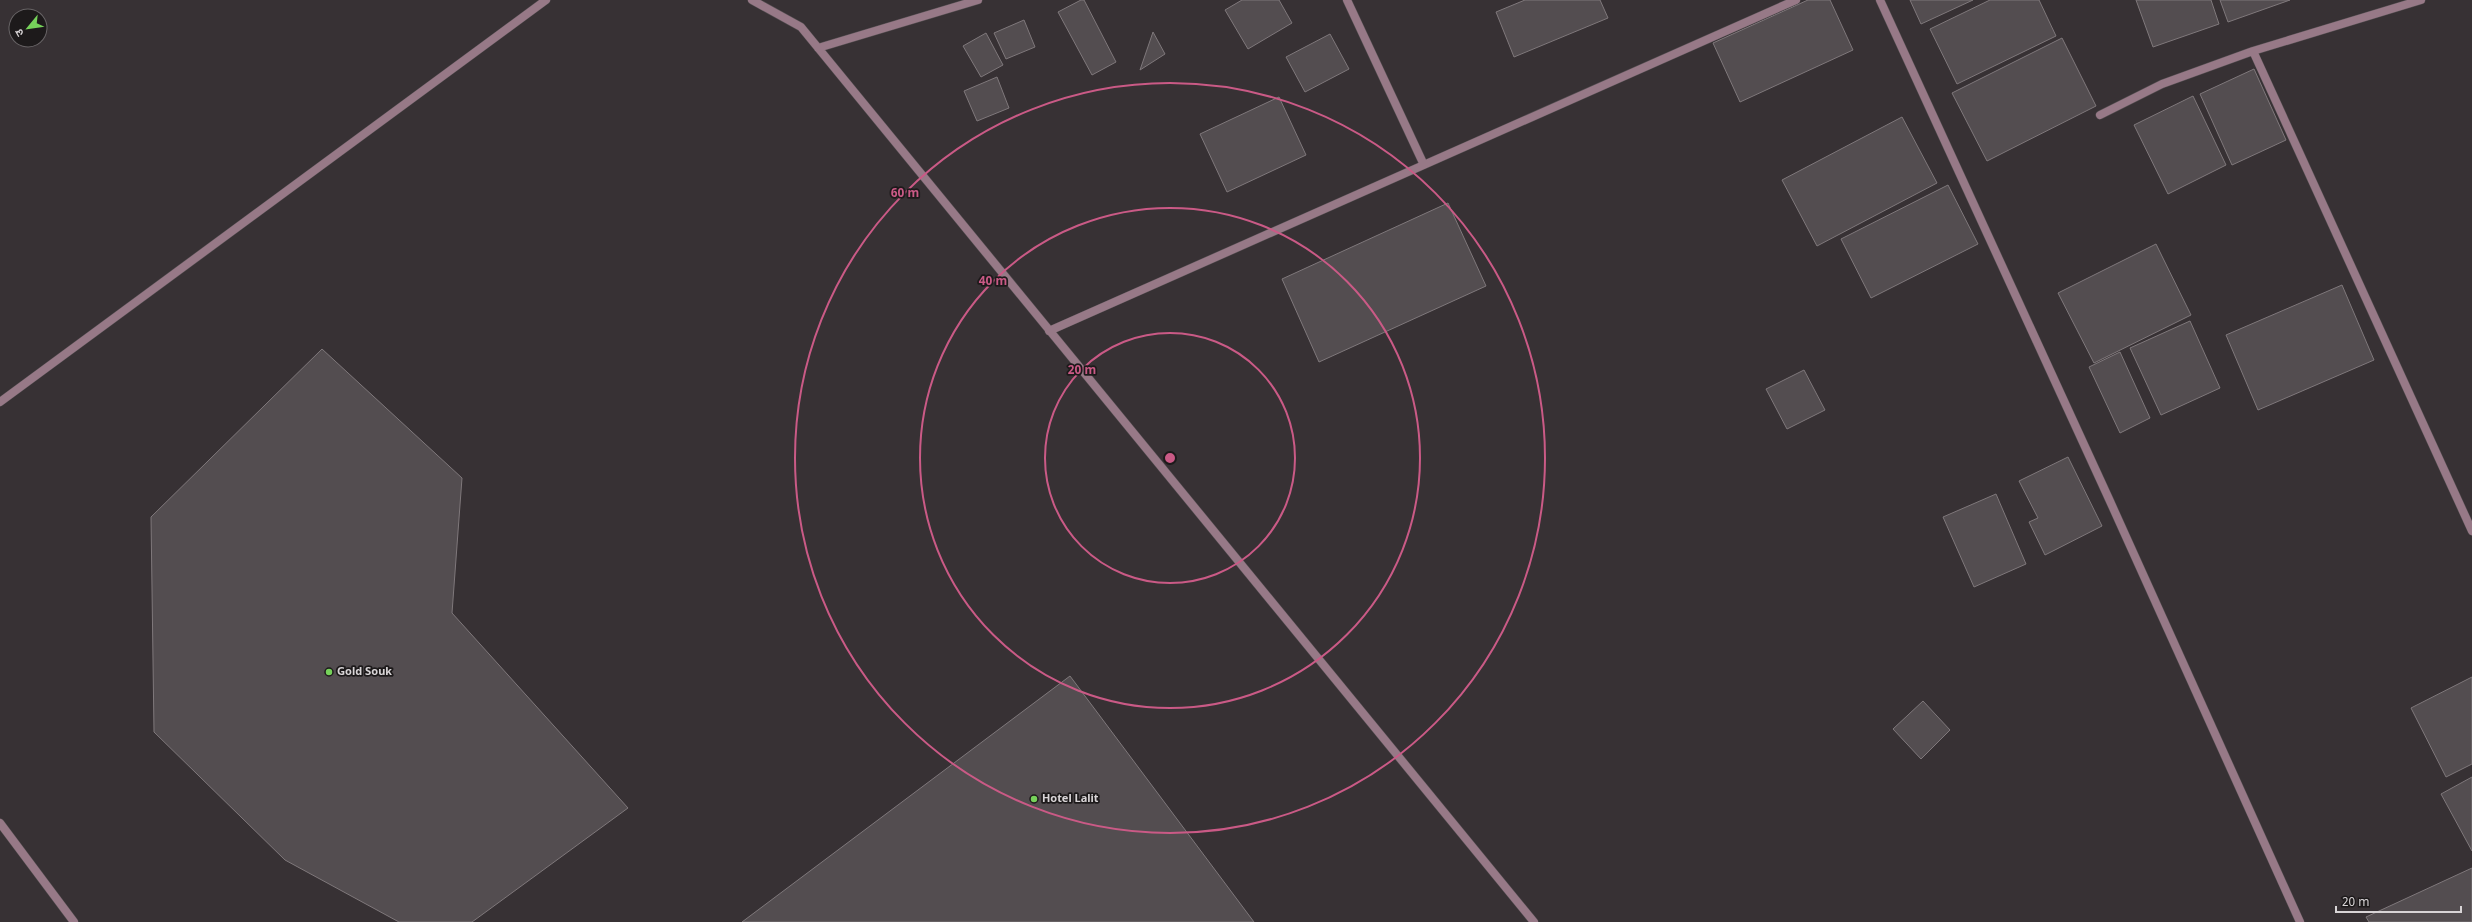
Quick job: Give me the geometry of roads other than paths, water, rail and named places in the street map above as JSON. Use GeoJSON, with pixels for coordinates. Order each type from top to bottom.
{"type":"FeatureCollection","features":[{"type":"Feature","properties":{"kind":"street"},"geometry":{"type":"LineString","coordinates":[[0,402],[546,0]]}},
{"type":"Feature","properties":{"kind":"street"},"geometry":{"type":"LineString","coordinates":[[752,0],[801,27],[1534,922]]}},
{"type":"Feature","properties":{"kind":"street"},"geometry":{"type":"LineString","coordinates":[[818,48],[978,0]]}},
{"type":"Feature","properties":{"kind":"street"},"geometry":{"type":"LineString","coordinates":[[1346,0],[1424,165]]}},
{"type":"Feature","properties":{"kind":"street"},"geometry":{"type":"LineString","coordinates":[[1049,331],[1796,0]]}},
{"type":"Feature","properties":{"kind":"street"},"geometry":{"type":"LineString","coordinates":[[1880,0],[2109,499],[2300,922]]}},
{"type":"Feature","properties":{"kind":"street"},"geometry":{"type":"LineString","coordinates":[[2100,115],[2162,84],[2253,51],[2421,0]]}},
{"type":"Feature","properties":{"kind":"street"},"geometry":{"type":"LineString","coordinates":[[2253,51],[2472,531]]}},
{"type":"Feature","properties":{"kind":"street"},"geometry":{"type":"LineString","coordinates":[[0,823],[74,922]]}},
{"type":"Feature","properties":{"kind":"place","name":"Gold Souk"},"geometry":{"type":"Point","coordinates":[329,672]}},
{"type":"Feature","properties":{"kind":"place","name":"Hotel Lalit"},"geometry":{"type":"Point","coordinates":[1034,799]}}]}
